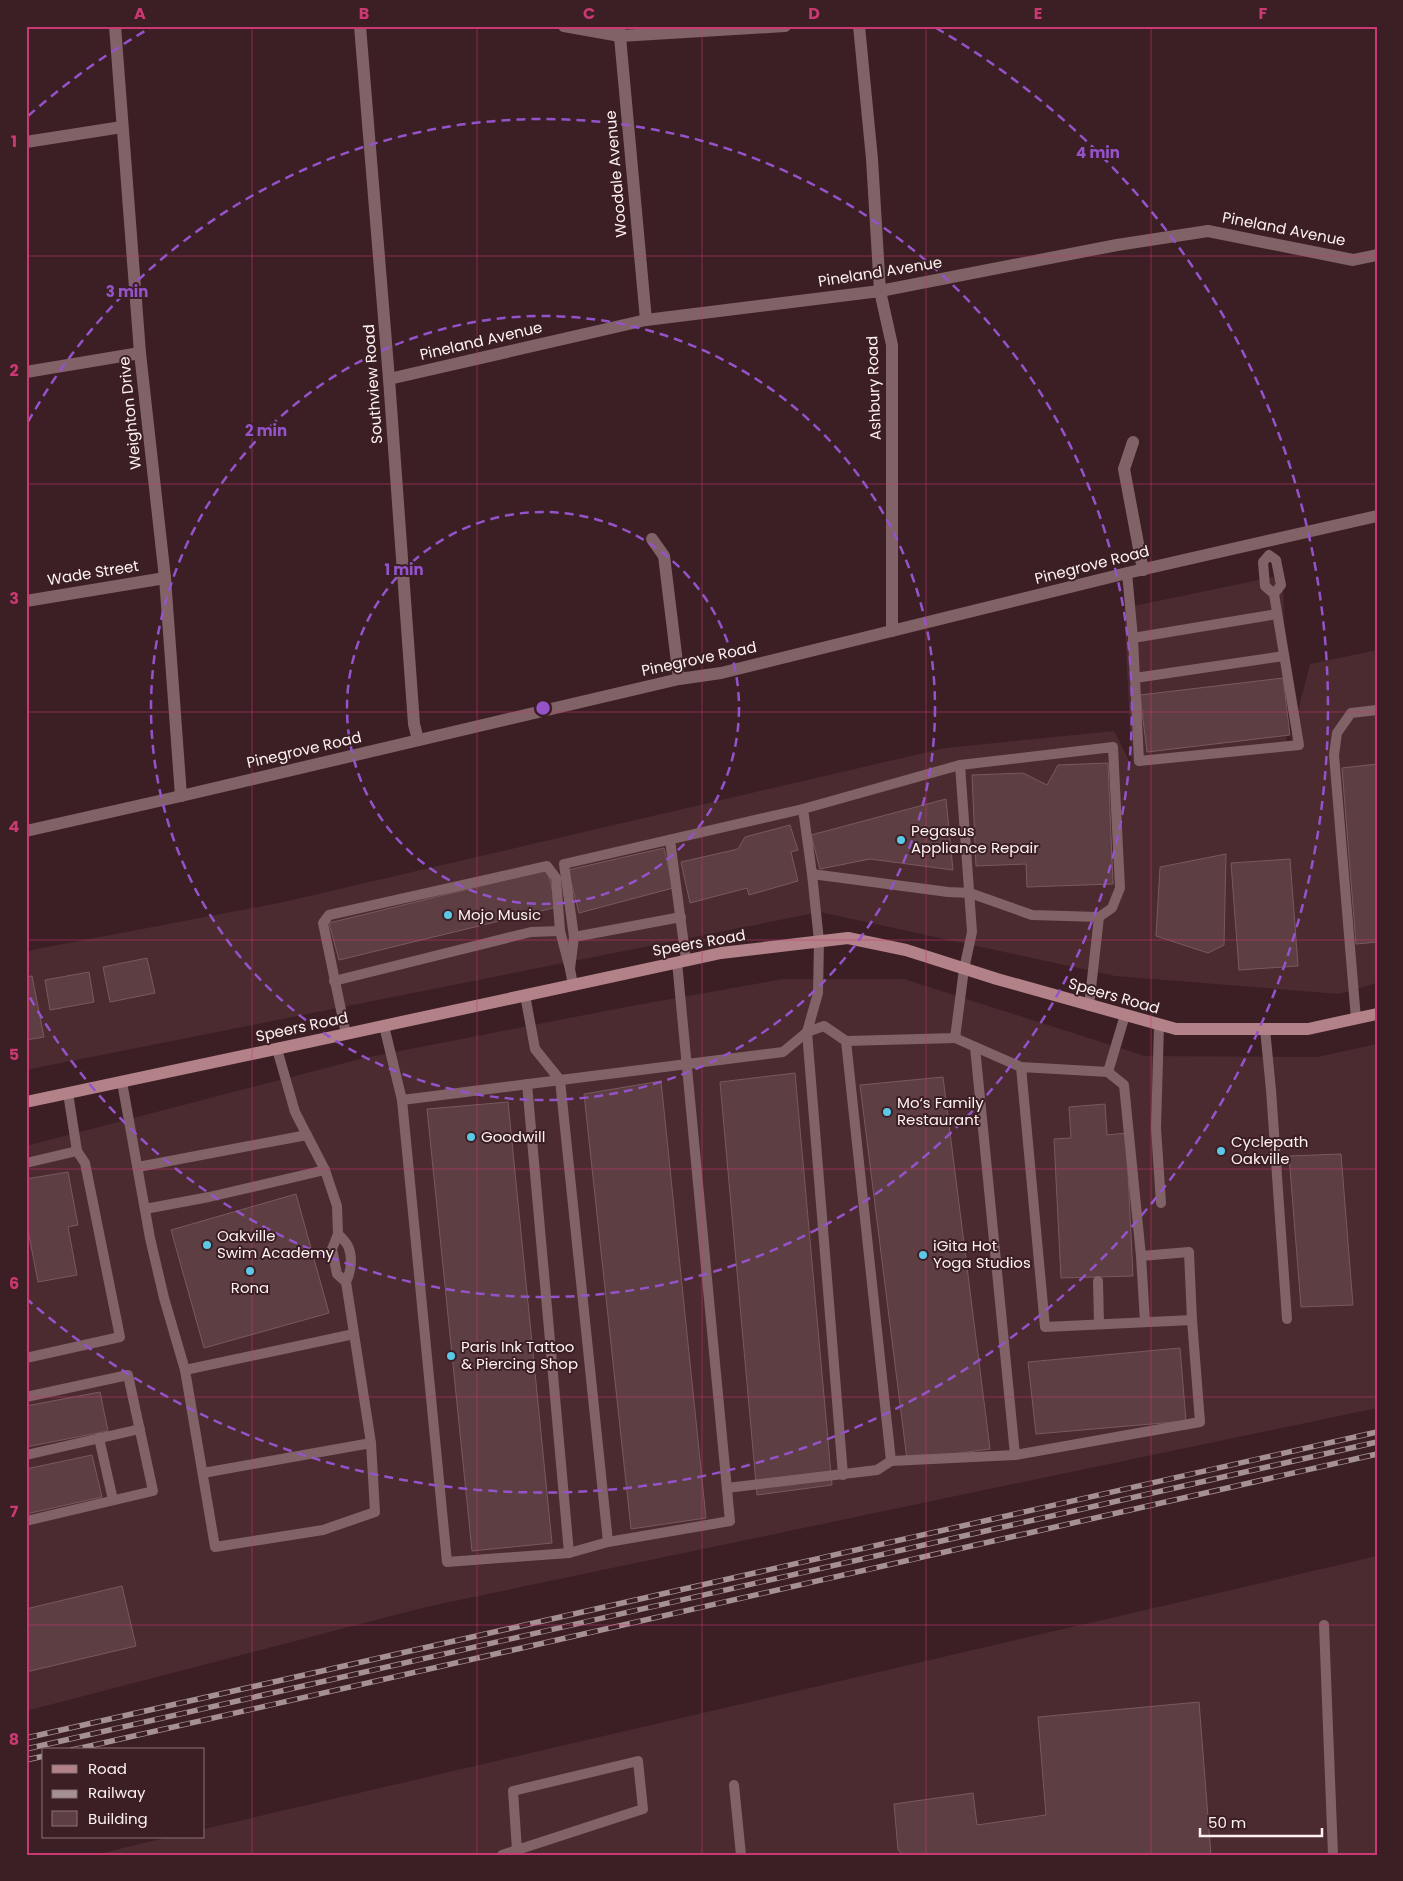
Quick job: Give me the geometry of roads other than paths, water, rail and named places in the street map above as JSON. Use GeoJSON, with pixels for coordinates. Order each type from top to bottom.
{"type":"FeatureCollection","features":[{"type":"Feature","properties":{"kind":"main road","name":"Speers Road"},"geometry":{"type":"LineString","coordinates":[[26,1102],[721,953],[848,938],[906,950],[1089,1006],[1176,1029],[1308,1029],[1377,1014]]}},
{"type":"Feature","properties":{"kind":"street","name":"Weighton Drive"},"geometry":{"type":"LineString","coordinates":[[115,26],[140,353],[165,578],[181,796]]}},
{"type":"Feature","properties":{"kind":"street","name":"Southview Road"},"geometry":{"type":"LineString","coordinates":[[360,26],[389,379],[414,724],[418,740]]}},
{"type":"Feature","properties":{"kind":"street"},"geometry":{"type":"LineString","coordinates":[[564,26],[619,31],[785,26]]}},
{"type":"Feature","properties":{"kind":"street","name":"Ashbury Road"},"geometry":{"type":"LineString","coordinates":[[859,26],[872,159],[880,291],[892,345],[892,631]]}},
{"type":"Feature","properties":{"kind":"street","name":"Woodale Avenue"},"geometry":{"type":"LineString","coordinates":[[619,31],[646,320]]}},
{"type":"Feature","properties":{"kind":"street"},"geometry":{"type":"LineString","coordinates":[[26,142],[122,127]]}},
{"type":"Feature","properties":{"kind":"street","name":"Pineland Avenue"},"geometry":{"type":"LineString","coordinates":[[389,379],[646,320],[880,291],[1117,245],[1208,230],[1353,260],[1377,255]]}},
{"type":"Feature","properties":{"kind":"street"},"geometry":{"type":"LineString","coordinates":[[26,372],[140,353]]}},
{"type":"Feature","properties":{"kind":"street"},"geometry":{"type":"LineString","coordinates":[[1133,442],[1124,468],[1142,570]]}},
{"type":"Feature","properties":{"kind":"street","name":"Pinegrove Road"},"geometry":{"type":"LineString","coordinates":[[26,831],[679,679],[721,673],[1127,573],[1268,548],[1377,516]]}},
{"type":"Feature","properties":{"kind":"street"},"geometry":{"type":"LineString","coordinates":[[652,538],[664,556],[679,679]]}},
{"type":"Feature","properties":{"kind":"street","name":"Wade Street"},"geometry":{"type":"LineString","coordinates":[[26,601],[165,578]]}},
{"type":"Feature","properties":{"kind":"lane"},"geometry":{"type":"LineString","coordinates":[[1268,548],[1276,560],[1281,585],[1274,594]]}},
{"type":"Feature","properties":{"kind":"lane"},"geometry":{"type":"LineString","coordinates":[[1127,573],[1133,638],[1139,761],[1299,745],[1274,594],[1265,586],[1264,562],[1268,548]]}},
{"type":"Feature","properties":{"kind":"lane"},"geometry":{"type":"LineString","coordinates":[[1133,638],[1277,614]]}},
{"type":"Feature","properties":{"kind":"lane"},"geometry":{"type":"LineString","coordinates":[[1135,678],[1284,656]]}},
{"type":"Feature","properties":{"kind":"lane"},"geometry":{"type":"LineString","coordinates":[[1356,1019],[1334,755],[1337,733],[1351,713],[1377,710]]}},
{"type":"Feature","properties":{"kind":"lane"},"geometry":{"type":"LineString","coordinates":[[570,969],[574,937],[564,864],[803,809],[960,765],[1113,747],[1120,888],[1112,908],[1099,917],[1032,915],[970,893],[948,892],[812,874]]}},
{"type":"Feature","properties":{"kind":"lane"},"geometry":{"type":"LineString","coordinates":[[955,1038],[964,969],[972,932],[960,765]]}},
{"type":"Feature","properties":{"kind":"lane"},"geometry":{"type":"LineString","coordinates":[[803,809],[819,941],[818,993],[807,1032],[843,1475]]}},
{"type":"Feature","properties":{"kind":"lane"},"geometry":{"type":"LineString","coordinates":[[384,1026],[402,1100],[447,1562],[569,1553],[608,1542],[730,1521],[686,1063],[680,917],[670,840]]}},
{"type":"Feature","properties":{"kind":"lane"},"geometry":{"type":"LineString","coordinates":[[346,1034],[323,923],[329,915],[547,866],[556,878],[560,931],[573,985]]}},
{"type":"Feature","properties":{"kind":"lane"},"geometry":{"type":"LineString","coordinates":[[574,937],[680,917]]}},
{"type":"Feature","properties":{"kind":"lane"},"geometry":{"type":"LineString","coordinates":[[1089,1006],[1099,917]]}},
{"type":"Feature","properties":{"kind":"lane"},"geometry":{"type":"LineString","coordinates":[[334,981],[531,932],[560,931]]}},
{"type":"Feature","properties":{"kind":"lane"},"geometry":{"type":"LineString","coordinates":[[525,995],[535,1049],[560,1080],[608,1542]]}},
{"type":"Feature","properties":{"kind":"lane"},"geometry":{"type":"LineString","coordinates":[[1108,1072],[1124,1015]]}},
{"type":"Feature","properties":{"kind":"lane"},"geometry":{"type":"LineString","coordinates":[[1159,1025],[1156,1128],[1161,1203]]}},
{"type":"Feature","properties":{"kind":"lane"},"geometry":{"type":"LineString","coordinates":[[402,1100],[783,1052],[807,1032],[824,1026],[846,1041],[955,1038],[1021,1067],[1108,1072],[1124,1085],[1141,1256],[1145,1322]]}},
{"type":"Feature","properties":{"kind":"lane"},"geometry":{"type":"LineString","coordinates":[[1265,1029],[1287,1319]]}},
{"type":"Feature","properties":{"kind":"lane"},"geometry":{"type":"LineString","coordinates":[[846,1041],[891,1461]]}},
{"type":"Feature","properties":{"kind":"lane"},"geometry":{"type":"LineString","coordinates":[[974,1047],[1015,1455]]}},
{"type":"Feature","properties":{"kind":"lane"},"geometry":{"type":"LineString","coordinates":[[277,1049],[295,1112],[325,1170],[337,1206],[338,1234],[332,1249],[337,1274],[346,1282]]}},
{"type":"Feature","properties":{"kind":"lane"},"geometry":{"type":"LineString","coordinates":[[1021,1067],[1045,1327],[1192,1320]]}},
{"type":"Feature","properties":{"kind":"lane"},"geometry":{"type":"LineString","coordinates":[[122,1082],[145,1209],[164,1298],[185,1370],[215,1547],[323,1530],[375,1512],[371,1443],[346,1282],[351,1272],[348,1246],[338,1234]]}},
{"type":"Feature","properties":{"kind":"lane"},"geometry":{"type":"LineString","coordinates":[[528,1084],[569,1553]]}},
{"type":"Feature","properties":{"kind":"lane"},"geometry":{"type":"LineString","coordinates":[[26,1358],[120,1337],[85,1163],[77,1151],[68,1093]]}},
{"type":"Feature","properties":{"kind":"lane"},"geometry":{"type":"LineString","coordinates":[[138,1167],[307,1135]]}},
{"type":"Feature","properties":{"kind":"lane"},"geometry":{"type":"LineString","coordinates":[[26,1162],[77,1151]]}},
{"type":"Feature","properties":{"kind":"lane"},"geometry":{"type":"LineString","coordinates":[[145,1209],[209,1197],[325,1170]]}},
{"type":"Feature","properties":{"kind":"lane"},"geometry":{"type":"LineString","coordinates":[[727,1488],[877,1470],[891,1461],[1015,1455],[1200,1422],[1189,1252],[1141,1256]]}},
{"type":"Feature","properties":{"kind":"lane"},"geometry":{"type":"LineString","coordinates":[[1098,1281],[1100,1324]]}},
{"type":"Feature","properties":{"kind":"lane"},"geometry":{"type":"LineString","coordinates":[[185,1370],[354,1334]]}},
{"type":"Feature","properties":{"kind":"lane"},"geometry":{"type":"LineString","coordinates":[[26,1397],[128,1375],[153,1491],[26,1521]]}},
{"type":"Feature","properties":{"kind":"lane"},"geometry":{"type":"LineString","coordinates":[[26,1455],[140,1429]]}},
{"type":"Feature","properties":{"kind":"lane"},"geometry":{"type":"LineString","coordinates":[[99,1438],[113,1500]]}},
{"type":"Feature","properties":{"kind":"lane"},"geometry":{"type":"LineString","coordinates":[[203,1474],[371,1443]]}},
{"type":"Feature","properties":{"kind":"lane"},"geometry":{"type":"LineString","coordinates":[[1324,1625],[1334,1855]]}},
{"type":"Feature","properties":{"kind":"lane"},"geometry":{"type":"LineString","coordinates":[[502,1855],[643,1809],[638,1761],[513,1791],[517,1850]]}},
{"type":"Feature","properties":{"kind":"lane"},"geometry":{"type":"LineString","coordinates":[[734,1785],[741,1855]]}},
{"type":"Feature","properties":{"kind":"railway"},"geometry":{"type":"LineString","coordinates":[[26,1738],[1377,1432]]}},
{"type":"Feature","properties":{"kind":"railway"},"geometry":{"type":"LineString","coordinates":[[26,1749],[1377,1442]]}},
{"type":"Feature","properties":{"kind":"railway"},"geometry":{"type":"LineString","coordinates":[[81,1748],[1377,1454]]}},
{"type":"Feature","properties":{"kind":"railway"},"geometry":{"type":"LineString","coordinates":[[26,1760],[42,1756]]}},
{"type":"Feature","properties":{"kind":"place","name":"Pegasus Appliance Repair"},"geometry":{"type":"Point","coordinates":[901,840]}},
{"type":"Feature","properties":{"kind":"place","name":"Mojo Music"},"geometry":{"type":"Point","coordinates":[448,915]}},
{"type":"Feature","properties":{"kind":"place","name":"Mo‘s Family Restaurant"},"geometry":{"type":"Point","coordinates":[887,1112]}},
{"type":"Feature","properties":{"kind":"place","name":"Goodwill"},"geometry":{"type":"Point","coordinates":[471,1137]}},
{"type":"Feature","properties":{"kind":"place","name":"Cyclepath Oakville"},"geometry":{"type":"Point","coordinates":[1221,1151]}},
{"type":"Feature","properties":{"kind":"place","name":"Oakville Swim Academy"},"geometry":{"type":"Point","coordinates":[207,1245]}},
{"type":"Feature","properties":{"kind":"place","name":"iGita Hot Yoga Studios"},"geometry":{"type":"Point","coordinates":[923,1255]}},
{"type":"Feature","properties":{"kind":"place","name":"Rona"},"geometry":{"type":"Point","coordinates":[250,1271]}},
{"type":"Feature","properties":{"kind":"place","name":"Paris Ink Tattoo & Piercing Shop"},"geometry":{"type":"Point","coordinates":[451,1356]}}]}
